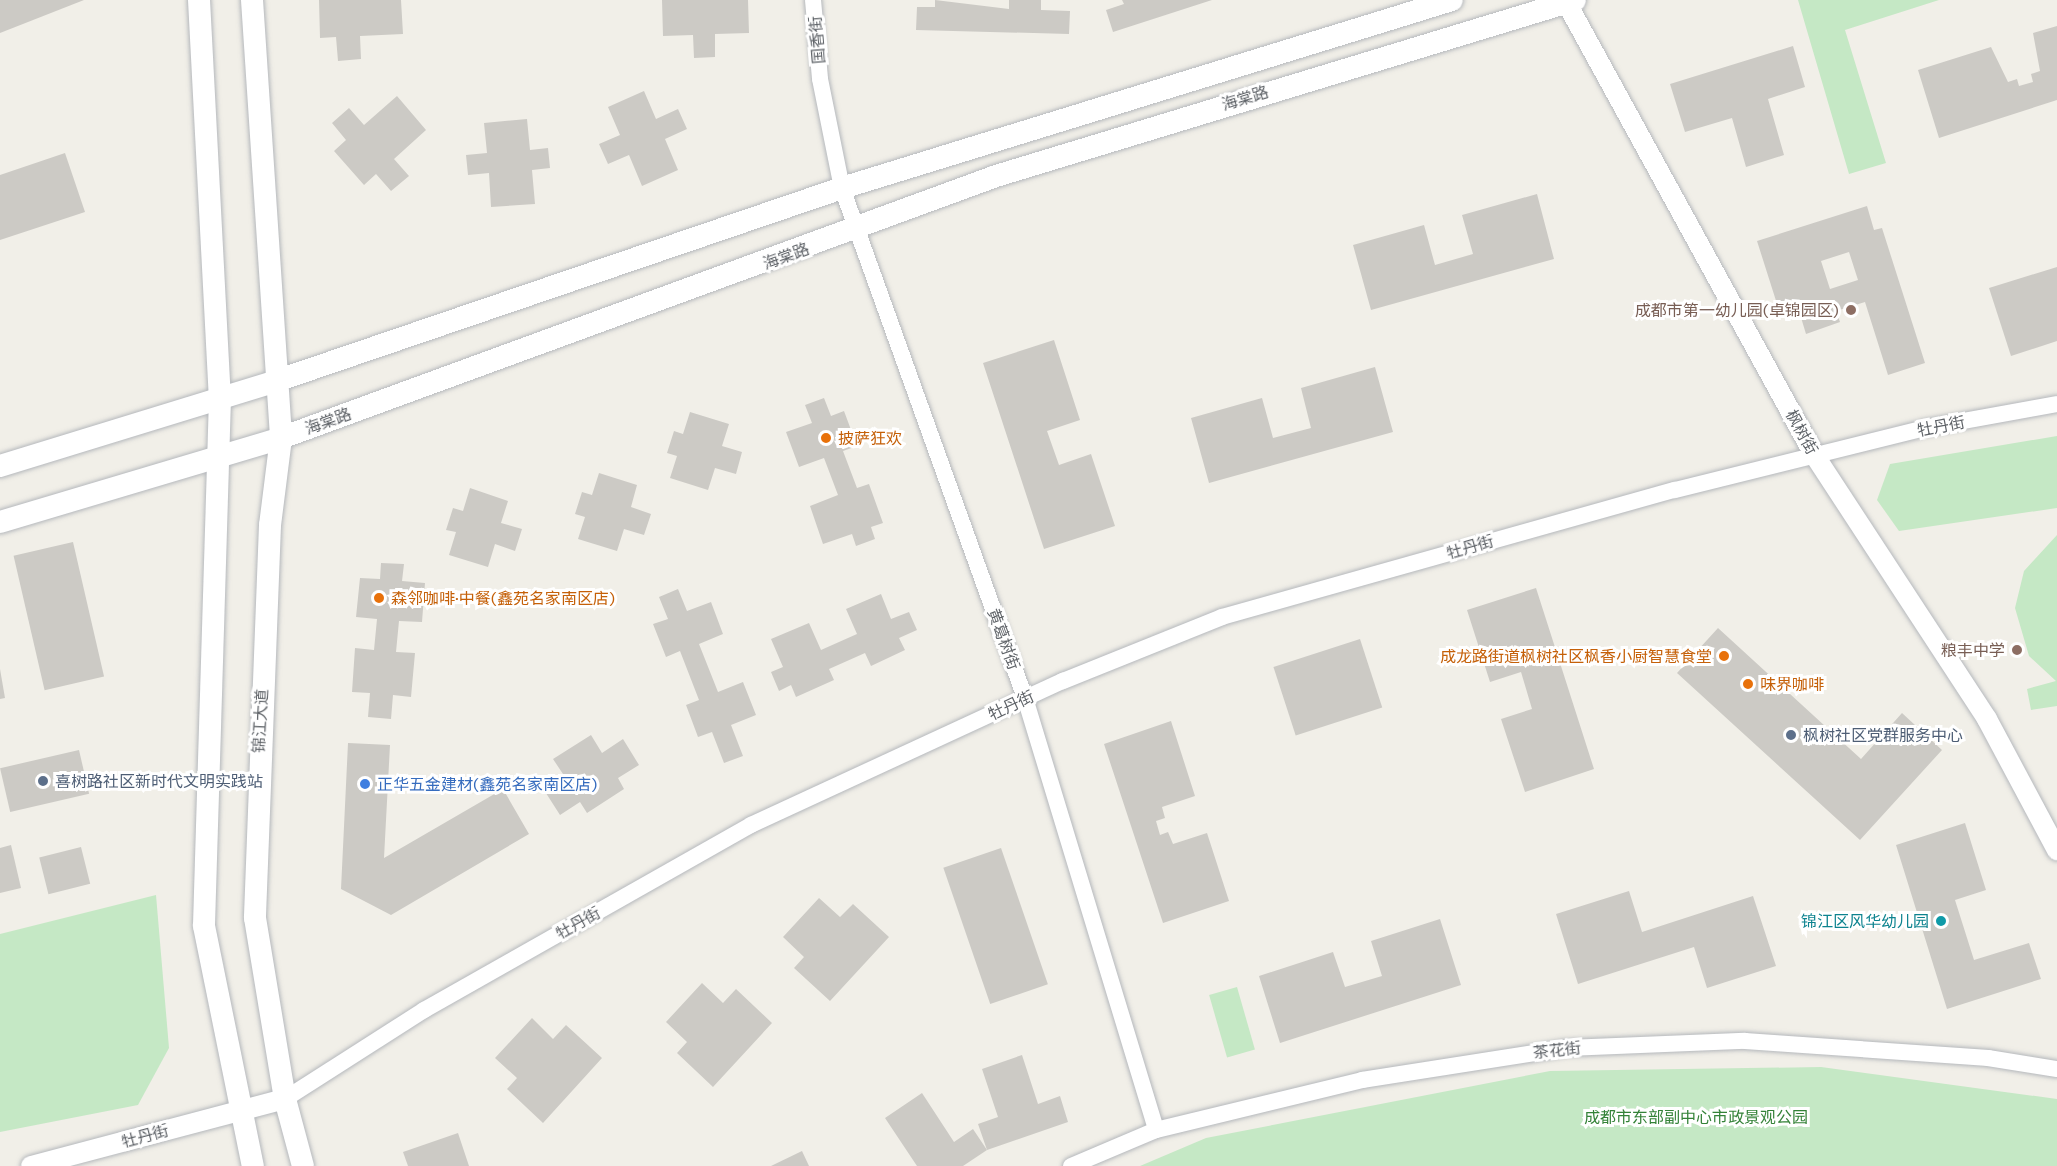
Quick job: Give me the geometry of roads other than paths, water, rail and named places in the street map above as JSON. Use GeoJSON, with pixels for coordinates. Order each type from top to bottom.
{"type":"FeatureCollection","features":[{"type":"Feature","properties":{"kind":"main road"},"geometry":{"type":"LineString","coordinates":[[199,0],[220,398],[215,459],[204,926],[253,1166]]}},
{"type":"Feature","properties":{"kind":"main road","name":"锦江大道"},"geometry":{"type":"LineString","coordinates":[[252,0],[272,345],[279,380],[281,438],[270,525],[255,918],[285,1099],[303,1166]]}},
{"type":"Feature","properties":{"kind":"main road","name":"海棠路"},"geometry":{"type":"LineString","coordinates":[[0,466],[279,380],[842,188],[1452,0]]}},
{"type":"Feature","properties":{"kind":"main road","name":"海棠路"},"geometry":{"type":"LineString","coordinates":[[0,522],[281,438],[858,230],[996,176],[1150,126],[1569,1]]}},
{"type":"Feature","properties":{"kind":"street","name":"国香街"},"geometry":{"type":"LineString","coordinates":[[813,0],[820,79],[842,188]]}},
{"type":"Feature","properties":{"kind":"street","name":"枫树街"},"geometry":{"type":"LineString","coordinates":[[1569,1],[1815,456],[1987,719],[2057,850]]}},
{"type":"Feature","properties":{"kind":"street","name":"黄葛树街"},"geometry":{"type":"LineString","coordinates":[[842,188],[1025,699],[1156,1130]]}},
{"type":"Feature","properties":{"kind":"street","name":"牡丹街"},"geometry":{"type":"LineString","coordinates":[[31,1166],[285,1099],[424,1010],[751,825],[1025,699],[1222,617],[1815,456],[1925,428],[2057,404]]}},
{"type":"Feature","properties":{"kind":"street","name":"茶花街"},"geometry":{"type":"LineString","coordinates":[[1071,1166],[1156,1130],[1442,1064],[1646,1042],[1828,1046],[2057,1069]]}},
{"type":"Feature","properties":{"kind":"place","name":"成都市第一幼儿园(卓锦园区)"},"geometry":{"type":"Point","coordinates":[1851,310]}},
{"type":"Feature","properties":{"kind":"place","name":"披萨狂欢"},"geometry":{"type":"Point","coordinates":[826,438]}},
{"type":"Feature","properties":{"kind":"place","name":"森邻咖啡·中餐(鑫苑名家南区店)"},"geometry":{"type":"Point","coordinates":[379,598]}},
{"type":"Feature","properties":{"kind":"place","name":"粮丰中学"},"geometry":{"type":"Point","coordinates":[2017,650]}},
{"type":"Feature","properties":{"kind":"place","name":"成龙路街道枫树社区枫香小厨智慧食堂"},"geometry":{"type":"Point","coordinates":[1724,656]}},
{"type":"Feature","properties":{"kind":"place","name":"味界咖啡"},"geometry":{"type":"Point","coordinates":[1748,684]}},
{"type":"Feature","properties":{"kind":"place","name":"枫树社区党群服务中心"},"geometry":{"type":"Point","coordinates":[1791,735]}},
{"type":"Feature","properties":{"kind":"place","name":"喜树路社区新时代文明实践站"},"geometry":{"type":"Point","coordinates":[43,781]}},
{"type":"Feature","properties":{"kind":"place","name":"正华五金建材(鑫苑名家南区店)"},"geometry":{"type":"Point","coordinates":[365,784]}},
{"type":"Feature","properties":{"kind":"place","name":"锦江区风华幼儿园"},"geometry":{"type":"Point","coordinates":[1941,921]}},
{"type":"Feature","properties":{"kind":"park label","name":"成都市东部副中心市政景观公园"},"geometry":{"type":"Point","coordinates":[1696,1117]}}]}
